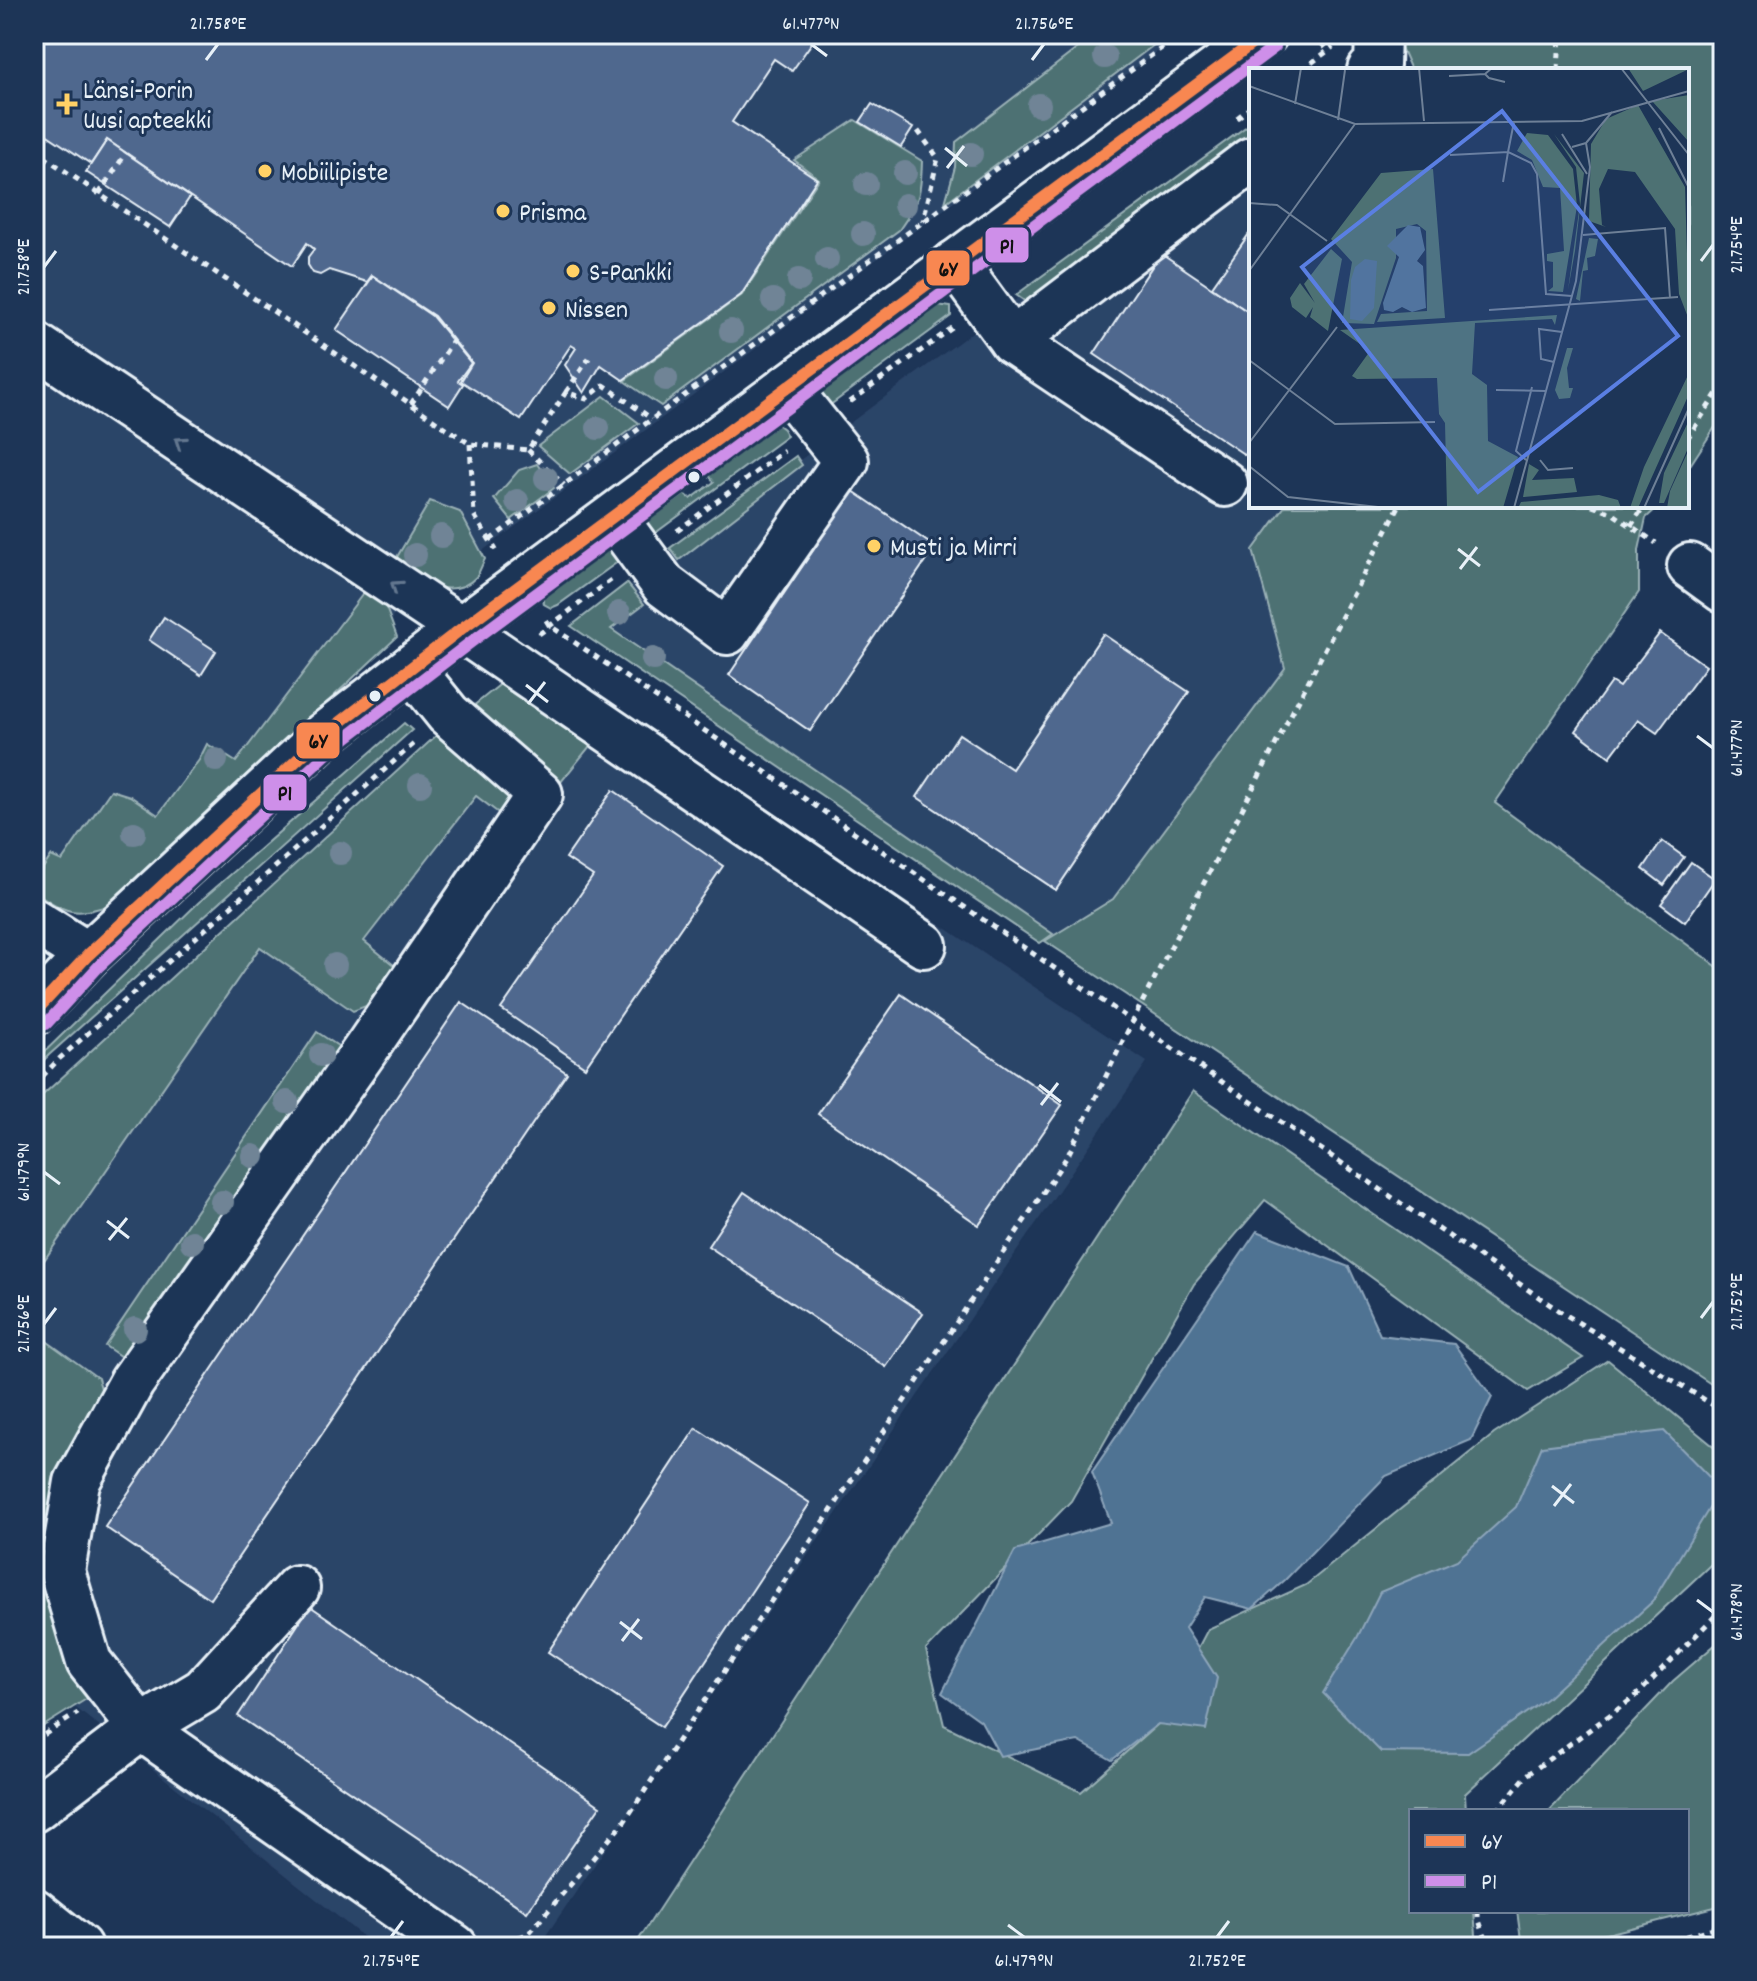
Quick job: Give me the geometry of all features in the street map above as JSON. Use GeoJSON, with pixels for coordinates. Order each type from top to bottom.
{"type":"FeatureCollection","features":[{"type":"Feature","properties":{"kind":"main road"},"geometry":{"type":"LineString","coordinates":[[34,1013],[88,955],[324,735],[461,629],[1265,34]]}},
{"type":"Feature","properties":{"kind":"main road"},"geometry":{"type":"LineString","coordinates":[[1012,341],[1249,162]]}},
{"type":"Feature","properties":{"kind":"main road"},"geometry":{"type":"LineString","coordinates":[[955,263],[1012,341],[1225,484]]}},
{"type":"Feature","properties":{"kind":"main road"},"geometry":{"type":"LineString","coordinates":[[34,344],[461,629],[924,945]]}},
{"type":"Feature","properties":{"kind":"main road"},"geometry":{"type":"LineString","coordinates":[[614,517],[664,585],[727,632],[846,461],[787,387]]}},
{"type":"Feature","properties":{"kind":"main road"},"geometry":{"type":"LineString","coordinates":[[411,668],[448,714],[540,794],[132,1382],[77,1482],[62,1571],[89,1662],[141,1728],[455,1947]]}},
{"type":"Feature","properties":{"kind":"main road"},"geometry":{"type":"LineString","coordinates":[[34,921],[88,955]]}},
{"type":"Feature","properties":{"kind":"main road"},"geometry":{"type":"LineString","coordinates":[[34,1809],[141,1728],[203,1691],[297,1588]]}},
{"type":"Feature","properties":{"kind":"main road"},"geometry":{"type":"LineString","coordinates":[[34,1911],[79,1947]]}},
{"type":"Feature","properties":{"kind":"path"},"geometry":{"type":"LineString","coordinates":[[490,540],[1181,34]]}},
{"type":"Feature","properties":{"kind":"path"},"geometry":{"type":"LineString","coordinates":[[1314,34],[1328,51]]}},
{"type":"Feature","properties":{"kind":"path"},"geometry":{"type":"LineString","coordinates":[[1558,68],[1560,34]]}},
{"type":"Feature","properties":{"kind":"path"},"geometry":{"type":"LineString","coordinates":[[1305,68],[1328,51],[1362,49]]}},
{"type":"Feature","properties":{"kind":"path"},"geometry":{"type":"LineString","coordinates":[[918,131],[938,158],[922,222]]}},
{"type":"Feature","properties":{"kind":"path"},"geometry":{"type":"LineString","coordinates":[[34,150],[470,444],[528,450],[564,485]]}},
{"type":"Feature","properties":{"kind":"path"},"geometry":{"type":"LineString","coordinates":[[99,194],[126,153]]}},
{"type":"Feature","properties":{"kind":"path"},"geometry":{"type":"LineString","coordinates":[[411,404],[453,341]]}},
{"type":"Feature","properties":{"kind":"path"},"geometry":{"type":"LineString","coordinates":[[528,450],[589,358]]}},
{"type":"Feature","properties":{"kind":"path"},"geometry":{"type":"LineString","coordinates":[[1689,436],[1723,384]]}},
{"type":"Feature","properties":{"kind":"path"},"geometry":{"type":"LineString","coordinates":[[566,392],[586,399],[604,385],[652,419]]}},
{"type":"Feature","properties":{"kind":"path"},"geometry":{"type":"LineString","coordinates":[[470,444],[474,515],[549,625],[1558,1310],[1723,1411]]}},
{"type":"Feature","properties":{"kind":"path"},"geometry":{"type":"LineString","coordinates":[[497,1947],[529,1933],[624,1822],[1068,1155],[1133,1020],[1398,508]]}},
{"type":"Feature","properties":{"kind":"path"},"geometry":{"type":"LineString","coordinates":[[1598,508],[1612,513],[1707,578]]}},
{"type":"Feature","properties":{"kind":"path"},"geometry":{"type":"LineString","coordinates":[[1631,526],[1643,508]]}},
{"type":"Feature","properties":{"kind":"path"},"geometry":{"type":"LineString","coordinates":[[1499,1809],[1527,1775],[1636,1696],[1723,1608]]}},
{"type":"Feature","properties":{"kind":"path"},"geometry":{"type":"LineString","coordinates":[[1478,1913],[1489,1947]]}},
{"type":"Feature","properties":{"kind":"path"},"geometry":{"type":"LineString","coordinates":[[1652,1947],[1723,1925]]}},
{"type":"Feature","properties":{"kind":"shaded area"},"geometry":{"type":"Polygon","coordinates":[[[34,34],[1181,34],[309,679],[238,781],[167,820],[34,942],[34,34]]]}},
{"type":"Feature","properties":{"kind":"shaded area"},"geometry":{"type":"Polygon","coordinates":[[[1249,126],[1249,508],[1284,508],[1253,550],[1285,668],[1113,899],[1045,941],[590,616],[1249,126]]]}},
{"type":"Feature","properties":{"kind":"shaded area"},"geometry":{"type":"Polygon","coordinates":[[[540,658],[1147,1062],[538,1947],[376,1947],[66,1700],[34,1575],[34,1233],[268,900],[540,658]]]}},
{"type":"Feature","properties":{"kind":"shaded area"},"geometry":{"type":"Polygon","coordinates":[[[1257,1231],[1349,1267],[1380,1335],[1454,1344],[1492,1397],[1471,1440],[1386,1476],[1285,1580],[1252,1609],[1205,1597],[1185,1628],[1217,1678],[1206,1730],[1158,1724],[1112,1760],[1078,1741],[1000,1756],[981,1721],[942,1693],[1015,1551],[1111,1523],[1092,1472],[1257,1231]]]}},
{"type":"Feature","properties":{"kind":"shaded area"},"geometry":{"type":"Polygon","coordinates":[[[1664,1431],[1721,1489],[1652,1602],[1546,1699],[1468,1753],[1381,1752],[1323,1693],[1357,1638],[1380,1592],[1457,1560],[1516,1507],[1542,1446],[1664,1431]]]}},
{"type":"Feature","properties":{"kind":"green space"},"geometry":{"type":"Polygon","coordinates":[[[1096,34],[1163,34],[1163,38],[945,203],[955,167],[956,142],[1096,34]]]}},
{"type":"Feature","properties":{"kind":"green space"},"geometry":{"type":"Polygon","coordinates":[[[1395,34],[1723,34],[1723,415],[1689,467],[1689,68],[1410,68],[1395,34]]]}},
{"type":"Feature","properties":{"kind":"green space"},"geometry":{"type":"Polygon","coordinates":[[[855,120],[922,161],[918,198],[899,230],[661,406],[624,381],[742,295],[819,179],[794,160],[855,120]]]}},
{"type":"Feature","properties":{"kind":"green space"},"geometry":{"type":"Polygon","coordinates":[[[1249,124],[1249,150],[1039,311],[1016,295],[1249,124]]]}},
{"type":"Feature","properties":{"kind":"green space"},"geometry":{"type":"Polygon","coordinates":[[[937,305],[951,307],[951,316],[829,406],[818,404],[824,388],[937,305]]]}},
{"type":"Feature","properties":{"kind":"green space"},"geometry":{"type":"Polygon","coordinates":[[[604,396],[639,423],[570,474],[538,446],[604,396]]]}},
{"type":"Feature","properties":{"kind":"green space"},"geometry":{"type":"Polygon","coordinates":[[[778,425],[787,436],[654,534],[647,530],[643,524],[685,494],[691,499],[714,482],[708,474],[778,425]]]}},
{"type":"Feature","properties":{"kind":"green space"},"geometry":{"type":"Polygon","coordinates":[[[796,456],[802,465],[679,560],[670,548],[796,456]]]}},
{"type":"Feature","properties":{"kind":"green space"},"geometry":{"type":"Polygon","coordinates":[[[537,464],[554,488],[511,520],[494,499],[519,470],[537,464]]]}},
{"type":"Feature","properties":{"kind":"green space"},"geometry":{"type":"Polygon","coordinates":[[[430,501],[460,512],[485,559],[476,577],[462,586],[446,588],[413,581],[397,557],[430,501]]]}},
{"type":"Feature","properties":{"kind":"green space"},"geometry":{"type":"Polygon","coordinates":[[[1284,508],[1657,508],[1646,518],[1639,550],[1639,592],[1495,803],[1723,971],[1723,1392],[1045,941],[1113,899],[1285,668],[1253,550],[1284,508]]]}},
{"type":"Feature","properties":{"kind":"green space"},"geometry":{"type":"Polygon","coordinates":[[[610,547],[619,561],[558,605],[551,608],[544,604],[543,598],[610,547]]]}},
{"type":"Feature","properties":{"kind":"green space"},"geometry":{"type":"Polygon","coordinates":[[[627,583],[644,604],[611,629],[1053,934],[1040,943],[571,626],[627,583]]]}},
{"type":"Feature","properties":{"kind":"green space"},"geometry":{"type":"Polygon","coordinates":[[[365,591],[385,605],[397,637],[110,905],[87,911],[70,911],[34,891],[34,882],[51,856],[62,861],[111,790],[130,796],[158,815],[199,760],[207,744],[236,762],[365,591]]]}},
{"type":"Feature","properties":{"kind":"green space"},"geometry":{"type":"Polygon","coordinates":[[[503,682],[590,746],[561,782],[491,737],[467,711],[503,682]]]}},
{"type":"Feature","properties":{"kind":"green space"},"geometry":{"type":"Polygon","coordinates":[[[404,723],[412,730],[34,1070],[34,1062],[198,903],[404,723]]]}},
{"type":"Feature","properties":{"kind":"green space"},"geometry":{"type":"Polygon","coordinates":[[[439,733],[521,799],[505,818],[476,796],[364,941],[395,966],[366,1006],[353,1011],[260,947],[34,1275],[34,1103],[439,733]]]}},
{"type":"Feature","properties":{"kind":"green space"},"geometry":{"type":"Polygon","coordinates":[[[317,1032],[344,1050],[129,1362],[105,1346],[317,1032]]]}},
{"type":"Feature","properties":{"kind":"green space"},"geometry":{"type":"Polygon","coordinates":[[[1193,1091],[1583,1358],[1528,1391],[1265,1200],[1194,1284],[1071,1501],[926,1650],[944,1725],[1081,1792],[1158,1724],[1208,1629],[1306,1585],[1494,1434],[1608,1360],[1723,1454],[1723,1553],[1465,1794],[1466,1809],[1409,1809],[1409,1913],[1474,1913],[1477,1947],[634,1947],[1193,1091]]]}},
{"type":"Feature","properties":{"kind":"green space"},"geometry":{"type":"Polygon","coordinates":[[[34,1332],[98,1378],[102,1392],[60,1475],[46,1535],[48,1585],[64,1647],[88,1698],[34,1732],[34,1332]]]}},
{"type":"Feature","properties":{"kind":"green space"},"geometry":{"type":"Polygon","coordinates":[[[1723,1638],[1723,1905],[1555,1947],[1522,1947],[1517,1913],[1689,1913],[1689,1809],[1551,1809],[1673,1681],[1723,1638]]]}},
{"type":"Feature","properties":{"kind":"building","name":"Prisma"},"geometry":{"type":"Polygon","coordinates":[[[34,34],[818,34],[792,71],[774,59],[732,122],[817,179],[741,295],[623,380],[601,365],[584,393],[565,365],[576,348],[571,345],[521,420],[461,381],[472,363],[434,316],[372,275],[367,282],[329,270],[320,275],[313,273],[308,257],[314,249],[307,243],[292,266],[107,140],[91,164],[34,126],[34,34]]]}},
{"type":"Feature","properties":{"kind":"building"},"geometry":{"type":"Polygon","coordinates":[[[872,104],[913,128],[901,147],[860,122],[872,104]]]}},
{"type":"Feature","properties":{"kind":"building"},"geometry":{"type":"Polygon","coordinates":[[[107,140],[190,197],[170,227],[86,172],[107,140]]]}},
{"type":"Feature","properties":{"kind":"building"},"geometry":{"type":"Polygon","coordinates":[[[1249,234],[1249,313],[1212,287],[1249,234]]]}},
{"type":"Feature","properties":{"kind":"building"},"geometry":{"type":"Polygon","coordinates":[[[1161,253],[1249,313],[1249,458],[1094,354],[1161,253]]]}},
{"type":"Feature","properties":{"kind":"building"},"geometry":{"type":"Polygon","coordinates":[[[373,276],[432,316],[471,363],[458,381],[463,384],[449,406],[336,330],[373,276]]]}},
{"type":"Feature","properties":{"kind":"building"},"geometry":{"type":"Polygon","coordinates":[[[853,491],[935,547],[810,731],[729,675],[853,491]]]}},
{"type":"Feature","properties":{"kind":"building"},"geometry":{"type":"Polygon","coordinates":[[[164,617],[216,651],[201,675],[149,640],[164,617]]]}},
{"type":"Feature","properties":{"kind":"building"},"geometry":{"type":"Polygon","coordinates":[[[1660,633],[1706,666],[1657,733],[1638,720],[1610,757],[1576,731],[1611,682],[1619,687],[1660,633]]]}},
{"type":"Feature","properties":{"kind":"building"},"geometry":{"type":"Polygon","coordinates":[[[1103,634],[1189,692],[1056,890],[917,797],[959,734],[1012,769],[1103,634]]]}},
{"type":"Feature","properties":{"kind":"building"},"geometry":{"type":"Polygon","coordinates":[[[613,790],[723,866],[585,1067],[501,1009],[593,876],[566,858],[613,790]]]}},
{"type":"Feature","properties":{"kind":"building"},"geometry":{"type":"Polygon","coordinates":[[[1662,841],[1684,857],[1664,885],[1643,869],[1662,841]]]}},
{"type":"Feature","properties":{"kind":"building"},"geometry":{"type":"Polygon","coordinates":[[[1691,862],[1715,879],[1685,922],[1661,904],[1691,862]]]}},
{"type":"Feature","properties":{"kind":"building"},"geometry":{"type":"Polygon","coordinates":[[[901,994],[1062,1105],[979,1225],[818,1114],[901,994]]]}},
{"type":"Feature","properties":{"kind":"building"},"geometry":{"type":"Polygon","coordinates":[[[461,1002],[567,1073],[210,1599],[105,1527],[461,1002]]]}},
{"type":"Feature","properties":{"kind":"building"},"geometry":{"type":"Polygon","coordinates":[[[744,1192],[923,1313],[886,1367],[708,1246],[744,1192]]]}},
{"type":"Feature","properties":{"kind":"building"},"geometry":{"type":"Polygon","coordinates":[[[696,1428],[810,1503],[662,1727],[548,1652],[696,1428]]]}},
{"type":"Feature","properties":{"kind":"building"},"geometry":{"type":"Polygon","coordinates":[[[310,1606],[600,1806],[527,1912],[238,1716],[310,1606]]]}},
{"type":"Feature","properties":{"kind":"transit line","name":"6Y"},"geometry":{"type":"LineString","coordinates":[[34,1013],[88,955],[324,735],[461,629],[1265,34]]}},
{"type":"Feature","properties":{"kind":"transit line","name":"P1"},"geometry":{"type":"LineString","coordinates":[[46,1024],[99,966],[334,747],[471,642],[1275,47]]}},
{"type":"Feature","properties":{"kind":"place","name":"Länsi-Porin Uusi apteekki"},"geometry":{"type":"Point","coordinates":[67,104]}},
{"type":"Feature","properties":{"kind":"place","name":"Mobiilipiste"},"geometry":{"type":"Point","coordinates":[265,171]}},
{"type":"Feature","properties":{"kind":"place","name":"Prisma"},"geometry":{"type":"Point","coordinates":[503,211]}},
{"type":"Feature","properties":{"kind":"place","name":"S-Pankki"},"geometry":{"type":"Point","coordinates":[573,271]}},
{"type":"Feature","properties":{"kind":"place","name":"Nissen"},"geometry":{"type":"Point","coordinates":[549,308]}},
{"type":"Feature","properties":{"kind":"place","name":"Musti ja Mirri"},"geometry":{"type":"Point","coordinates":[874,546]}}]}
